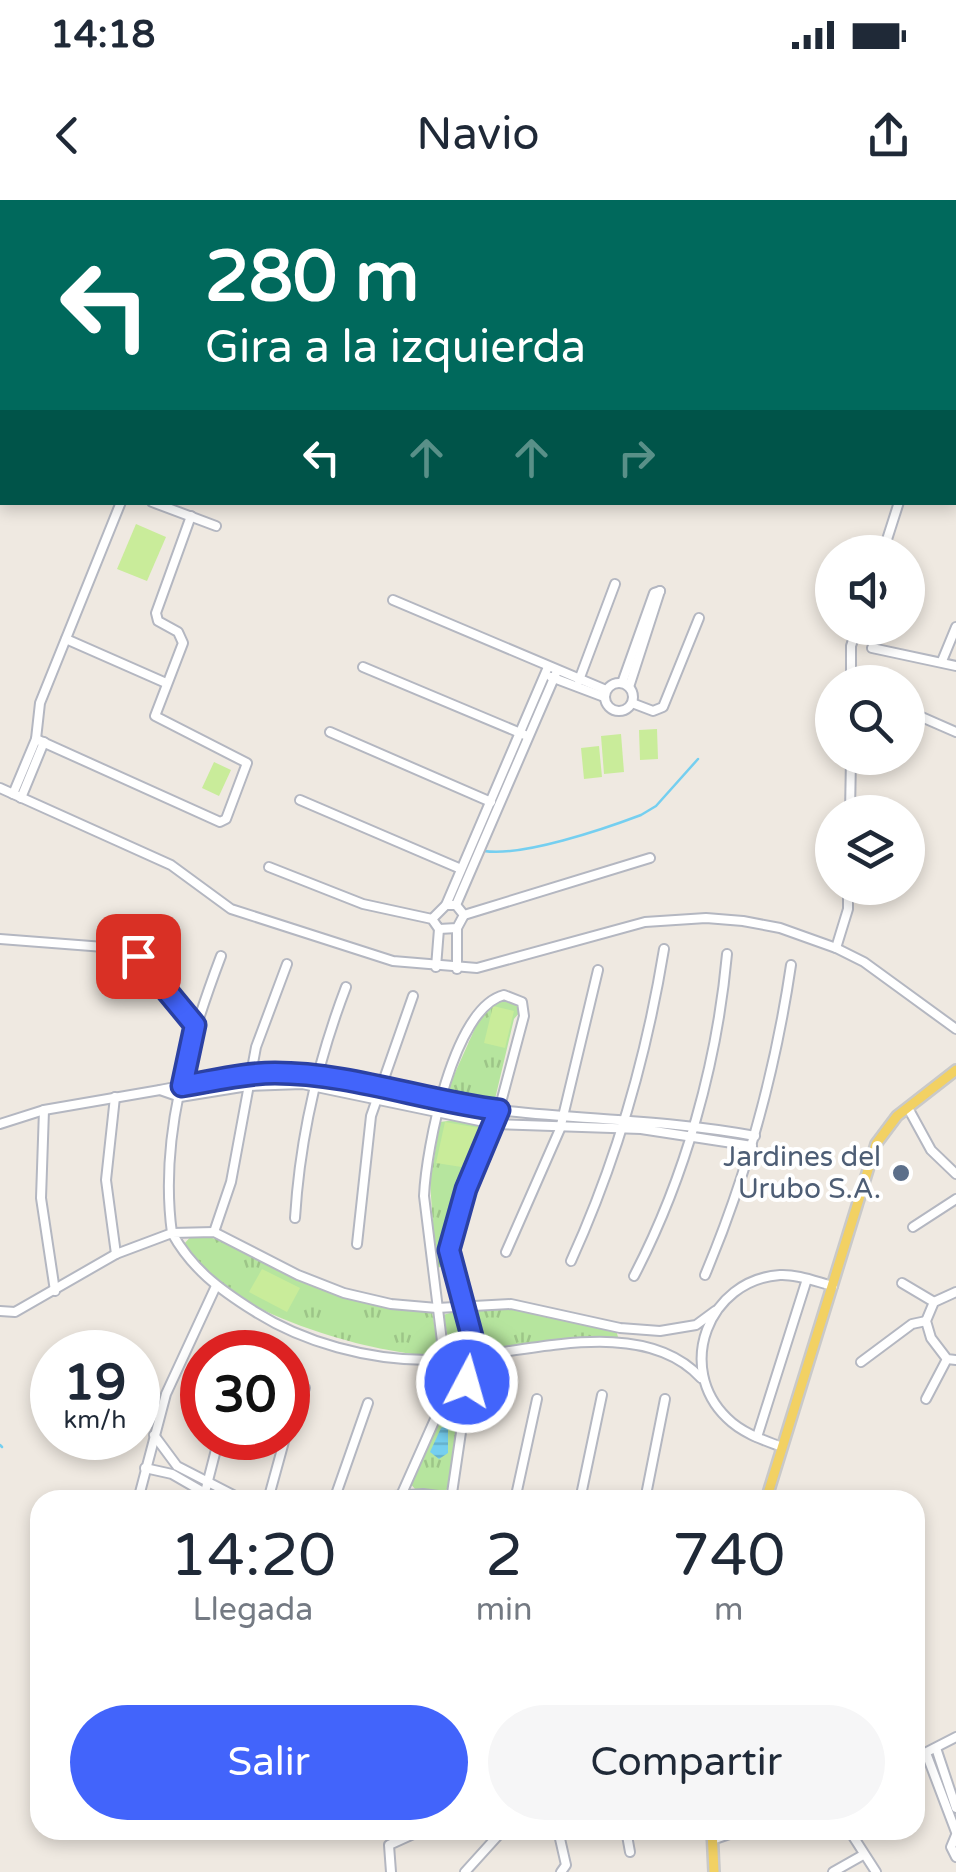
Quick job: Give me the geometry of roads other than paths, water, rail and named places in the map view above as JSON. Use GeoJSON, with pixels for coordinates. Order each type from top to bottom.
{"type":"FeatureCollection","features":[{"type":"Feature","properties":{"kind":"main road"},"geometry":{"type":"LineString","coordinates":[[769,1490],[876,1144],[908,1108],[956,1070]]}},
{"type":"Feature","properties":{"kind":"main road"},"geometry":{"type":"LineString","coordinates":[[712,1840],[714,1872]]}},
{"type":"Feature","properties":{"kind":"street"},"geometry":{"type":"LineString","coordinates":[[17,796],[40,740],[40,703],[119,505]]}},
{"type":"Feature","properties":{"kind":"street"},"geometry":{"type":"LineString","coordinates":[[160,505],[216,526]]}},
{"type":"Feature","properties":{"kind":"street"},"geometry":{"type":"LineString","coordinates":[[888,535],[899,505]]}},
{"type":"Feature","properties":{"kind":"street"},"geometry":{"type":"LineString","coordinates":[[40,740],[223,821],[249,767],[245,760],[156,720],[183,638],[158,621],[156,613],[191,516]]}},
{"type":"Feature","properties":{"kind":"street"},"geometry":{"type":"LineString","coordinates":[[579,680],[614,584]]}},
{"type":"Feature","properties":{"kind":"street"},"geometry":{"type":"LineString","coordinates":[[393,600],[605,694],[626,685],[660,592],[654,593],[626,685],[632,703]]}},
{"type":"Feature","properties":{"kind":"street"},"geometry":{"type":"LineString","coordinates":[[632,703],[653,711],[663,707],[699,618]]}},
{"type":"Feature","properties":{"kind":"street"},"geometry":{"type":"LineString","coordinates":[[942,661],[956,627]]}},
{"type":"Feature","properties":{"kind":"street"},"geometry":{"type":"LineString","coordinates":[[66,638],[166,682]]}},
{"type":"Feature","properties":{"kind":"street"},"geometry":{"type":"LineString","coordinates":[[872,648],[956,666]]}},
{"type":"Feature","properties":{"kind":"street"},"geometry":{"type":"LineString","coordinates":[[363,667],[525,735]]}},
{"type":"Feature","properties":{"kind":"street"},"geometry":{"type":"LineString","coordinates":[[550,671],[605,694],[613,710],[624,710],[632,703]]}},
{"type":"Feature","properties":{"kind":"street"},"geometry":{"type":"LineString","coordinates":[[456,906],[550,671]]}},
{"type":"Feature","properties":{"kind":"street"},"geometry":{"type":"LineString","coordinates":[[925,719],[956,732]]}},
{"type":"Feature","properties":{"kind":"street"},"geometry":{"type":"LineString","coordinates":[[330,732],[495,803]]}},
{"type":"Feature","properties":{"kind":"street"},"geometry":{"type":"LineString","coordinates":[[0,788],[171,865],[231,910],[355,950],[457,969],[502,964],[624,926],[667,919],[744,921],[836,948],[864,962],[956,1029]]}},
{"type":"Feature","properties":{"kind":"street"},"geometry":{"type":"LineString","coordinates":[[300,800],[461,869]]}},
{"type":"Feature","properties":{"kind":"street"},"geometry":{"type":"LineString","coordinates":[[432,919],[446,905],[495,803]]}},
{"type":"Feature","properties":{"kind":"street"},"geometry":{"type":"LineString","coordinates":[[457,969],[457,928],[464,915],[650,858]]}},
{"type":"Feature","properties":{"kind":"street"},"geometry":{"type":"LineString","coordinates":[[269,867],[363,904],[432,919],[439,929],[436,967]]}},
{"type":"Feature","properties":{"kind":"street"},"geometry":{"type":"LineString","coordinates":[[446,905],[456,906],[464,915]]}},
{"type":"Feature","properties":{"kind":"street"},"geometry":{"type":"LineString","coordinates":[[836,948],[848,905]]}},
{"type":"Feature","properties":{"kind":"street"},"geometry":{"type":"LineString","coordinates":[[439,929],[457,928]]}},
{"type":"Feature","properties":{"kind":"street"},"geometry":{"type":"LineString","coordinates":[[0,939],[130,949],[195,1025]]}},
{"type":"Feature","properties":{"kind":"street"},"geometry":{"type":"LineString","coordinates":[[572,1261],[627,1123],[648,1042],[664,950]]}},
{"type":"Feature","properties":{"kind":"street"},"geometry":{"type":"LineString","coordinates":[[634,1276],[666,1210],[692,1132],[720,1010],[727,954]]}},
{"type":"Feature","properties":{"kind":"street"},"geometry":{"type":"LineString","coordinates":[[220,956],[195,1025],[167,1171],[172,1233],[184,1255],[216,1286],[261,1316],[331,1345],[383,1356],[472,1358],[576,1342],[668,1353],[701,1378],[728,1418],[757,1437],[782,1447]]}},
{"type":"Feature","properties":{"kind":"street"},"geometry":{"type":"LineString","coordinates":[[214,1232],[230,1182],[249,1074],[268,1007],[287,964]]}},
{"type":"Feature","properties":{"kind":"street"},"geometry":{"type":"LineString","coordinates":[[705,1275],[755,1136],[782,1029],[790,966]]}},
{"type":"Feature","properties":{"kind":"street"},"geometry":{"type":"LineString","coordinates":[[506,1252],[560,1129],[587,1030],[598,970]]}},
{"type":"Feature","properties":{"kind":"street"},"geometry":{"type":"LineString","coordinates":[[295,1218],[314,1081],[346,986]]}},
{"type":"Feature","properties":{"kind":"street"},"geometry":{"type":"LineString","coordinates":[[403,1490],[448,1390],[448,1359],[437,1308],[424,1196],[438,1114],[468,1030],[483,1006],[504,995],[522,1002],[524,1016],[499,1110],[451,1232],[453,1276],[466,1305],[474,1344],[452,1490]]}},
{"type":"Feature","properties":{"kind":"street"},"geometry":{"type":"LineString","coordinates":[[357,1244],[362,1172],[377,1094],[413,996]]}},
{"type":"Feature","properties":{"kind":"street"},"geometry":{"type":"LineString","coordinates":[[0,1124],[44,1110],[249,1074],[441,1103],[755,1136]]}},
{"type":"Feature","properties":{"kind":"street"},"geometry":{"type":"LineString","coordinates":[[160,1090],[180,1098],[248,1086],[314,1081]]}},
{"type":"Feature","properties":{"kind":"street"},"geometry":{"type":"LineString","coordinates":[[377,1094],[438,1114],[494,1124],[560,1129],[627,1123]]}},
{"type":"Feature","properties":{"kind":"street"},"geometry":{"type":"LineString","coordinates":[[115,1096],[106,1180],[116,1254]]}},
{"type":"Feature","properties":{"kind":"street"},"geometry":{"type":"LineString","coordinates":[[908,1108],[932,1150],[956,1174]]}},
{"type":"Feature","properties":{"kind":"street"},"geometry":{"type":"LineString","coordinates":[[44,1110],[41,1198],[56,1291]]}},
{"type":"Feature","properties":{"kind":"street"},"geometry":{"type":"LineString","coordinates":[[692,1132],[752,1146]]}},
{"type":"Feature","properties":{"kind":"street"},"geometry":{"type":"LineString","coordinates":[[913,1227],[956,1198]]}},
{"type":"Feature","properties":{"kind":"street"},"geometry":{"type":"LineString","coordinates":[[0,1311],[15,1312],[116,1254],[172,1233],[214,1232],[344,1293],[437,1308],[532,1306],[625,1329],[686,1328],[756,1279],[784,1274],[833,1286]]}},
{"type":"Feature","properties":{"kind":"street"},"geometry":{"type":"LineString","coordinates":[[434,1277],[444,1270],[453,1276]]}},
{"type":"Feature","properties":{"kind":"street"},"geometry":{"type":"LineString","coordinates":[[757,1437],[807,1279]]}},
{"type":"Feature","properties":{"kind":"street"},"geometry":{"type":"LineString","coordinates":[[902,1283],[934,1302]]}},
{"type":"Feature","properties":{"kind":"street"},"geometry":{"type":"LineString","coordinates":[[160,1416],[178,1364],[216,1286]]}},
{"type":"Feature","properties":{"kind":"street"},"geometry":{"type":"LineString","coordinates":[[926,1399],[952,1359],[931,1338],[926,1321],[934,1302],[956,1292]]}},
{"type":"Feature","properties":{"kind":"street"},"geometry":{"type":"LineString","coordinates":[[701,1378],[702,1337],[715,1311]]}},
{"type":"Feature","properties":{"kind":"street"},"geometry":{"type":"LineString","coordinates":[[861,1362],[912,1324],[926,1321]]}},
{"type":"Feature","properties":{"kind":"street"},"geometry":{"type":"LineString","coordinates":[[615,1344],[625,1329]]}},
{"type":"Feature","properties":{"kind":"street"},"geometry":{"type":"LineString","coordinates":[[625,1329],[630,1346]]}},
{"type":"Feature","properties":{"kind":"street"},"geometry":{"type":"LineString","coordinates":[[582,1490],[602,1395]]}},
{"type":"Feature","properties":{"kind":"street"},"geometry":{"type":"LineString","coordinates":[[518,1490],[537,1399]]}},
{"type":"Feature","properties":{"kind":"street"},"geometry":{"type":"LineString","coordinates":[[647,1490],[665,1399]]}},
{"type":"Feature","properties":{"kind":"street"},"geometry":{"type":"LineString","coordinates":[[338,1490],[368,1403]]}},
{"type":"Feature","properties":{"kind":"street"},"geometry":{"type":"LineString","coordinates":[[160,1442],[202,1490]]}},
{"type":"Feature","properties":{"kind":"street"},"geometry":{"type":"LineString","coordinates":[[140,1490],[147,1460]]}},
{"type":"Feature","properties":{"kind":"street"},"geometry":{"type":"LineString","coordinates":[[206,1490],[213,1460]]}},
{"type":"Feature","properties":{"kind":"street"},"geometry":{"type":"LineString","coordinates":[[271,1490],[279,1460]]}},
{"type":"Feature","properties":{"kind":"street"},"geometry":{"type":"LineString","coordinates":[[145,1468],[172,1474],[200,1490]]}},
{"type":"Feature","properties":{"kind":"street"},"geometry":{"type":"LineString","coordinates":[[956,1736],[926,1753],[956,1834],[951,1847],[956,1857]]}},
{"type":"Feature","properties":{"kind":"street"},"geometry":{"type":"LineString","coordinates":[[936,1748],[956,1808]]}},
{"type":"Feature","properties":{"kind":"street"},"geometry":{"type":"LineString","coordinates":[[391,1872],[389,1845],[400,1840]]}},
{"type":"Feature","properties":{"kind":"street"},"geometry":{"type":"LineString","coordinates":[[465,1872],[493,1840]]}},
{"type":"Feature","properties":{"kind":"street"},"geometry":{"type":"LineString","coordinates":[[560,1840],[566,1865],[561,1872]]}},
{"type":"Feature","properties":{"kind":"street"},"geometry":{"type":"LineString","coordinates":[[628,1840],[630,1852]]}},
{"type":"Feature","properties":{"kind":"street"},"geometry":{"type":"LineString","coordinates":[[855,1840],[876,1872]]}},
{"type":"Feature","properties":{"kind":"street"},"geometry":{"type":"LineString","coordinates":[[833,1872],[863,1855]]}},
{"type":"Feature","properties":{"kind":"water"},"geometry":{"type":"Polygon","coordinates":[[[448,1425],[448,1453],[439,1459],[430,1452],[441,1428],[448,1425]]]}},
{"type":"Feature","properties":{"kind":"waterway"},"geometry":{"type":"LineString","coordinates":[[484,851],[541,846],[641,815],[656,806],[698,759]]}},
{"type":"Feature","properties":{"kind":"place","name":"Jardines del Urubo S.A."},"geometry":{"type":"Point","coordinates":[901,1173]}}]}
